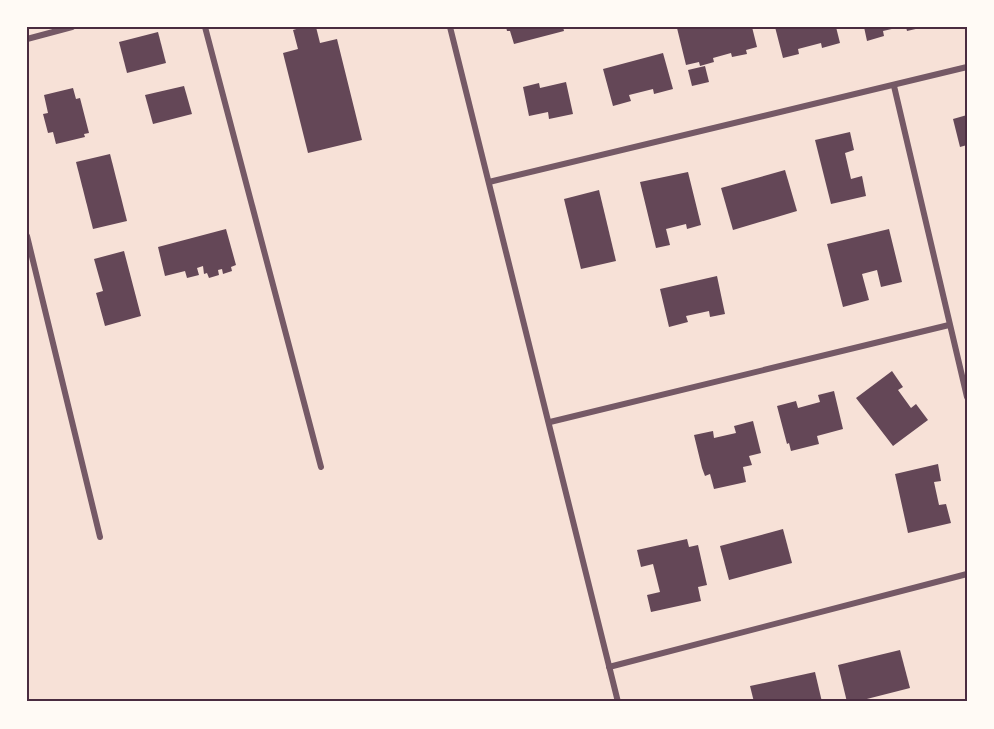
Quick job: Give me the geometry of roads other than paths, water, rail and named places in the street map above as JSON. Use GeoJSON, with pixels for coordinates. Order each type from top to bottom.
{"type":"FeatureCollection","features":[{"type":"Feature","properties":{"kind":"street"},"geometry":{"type":"LineString","coordinates":[[27,39],[72,27]]}},
{"type":"Feature","properties":{"kind":"street"},"geometry":{"type":"LineString","coordinates":[[205,27],[321,468]]}},
{"type":"Feature","properties":{"kind":"street"},"geometry":{"type":"LineString","coordinates":[[450,27],[618,702]]}},
{"type":"Feature","properties":{"kind":"street"},"geometry":{"type":"LineString","coordinates":[[489,182],[967,67]]}},
{"type":"Feature","properties":{"kind":"street"},"geometry":{"type":"LineString","coordinates":[[894,86],[967,397]]}},
{"type":"Feature","properties":{"kind":"street"},"geometry":{"type":"LineString","coordinates":[[27,236],[100,537]]}},
{"type":"Feature","properties":{"kind":"street"},"geometry":{"type":"LineString","coordinates":[[550,422],[950,325]]}},
{"type":"Feature","properties":{"kind":"street"},"geometry":{"type":"LineString","coordinates":[[609,667],[967,574]]}}]}
